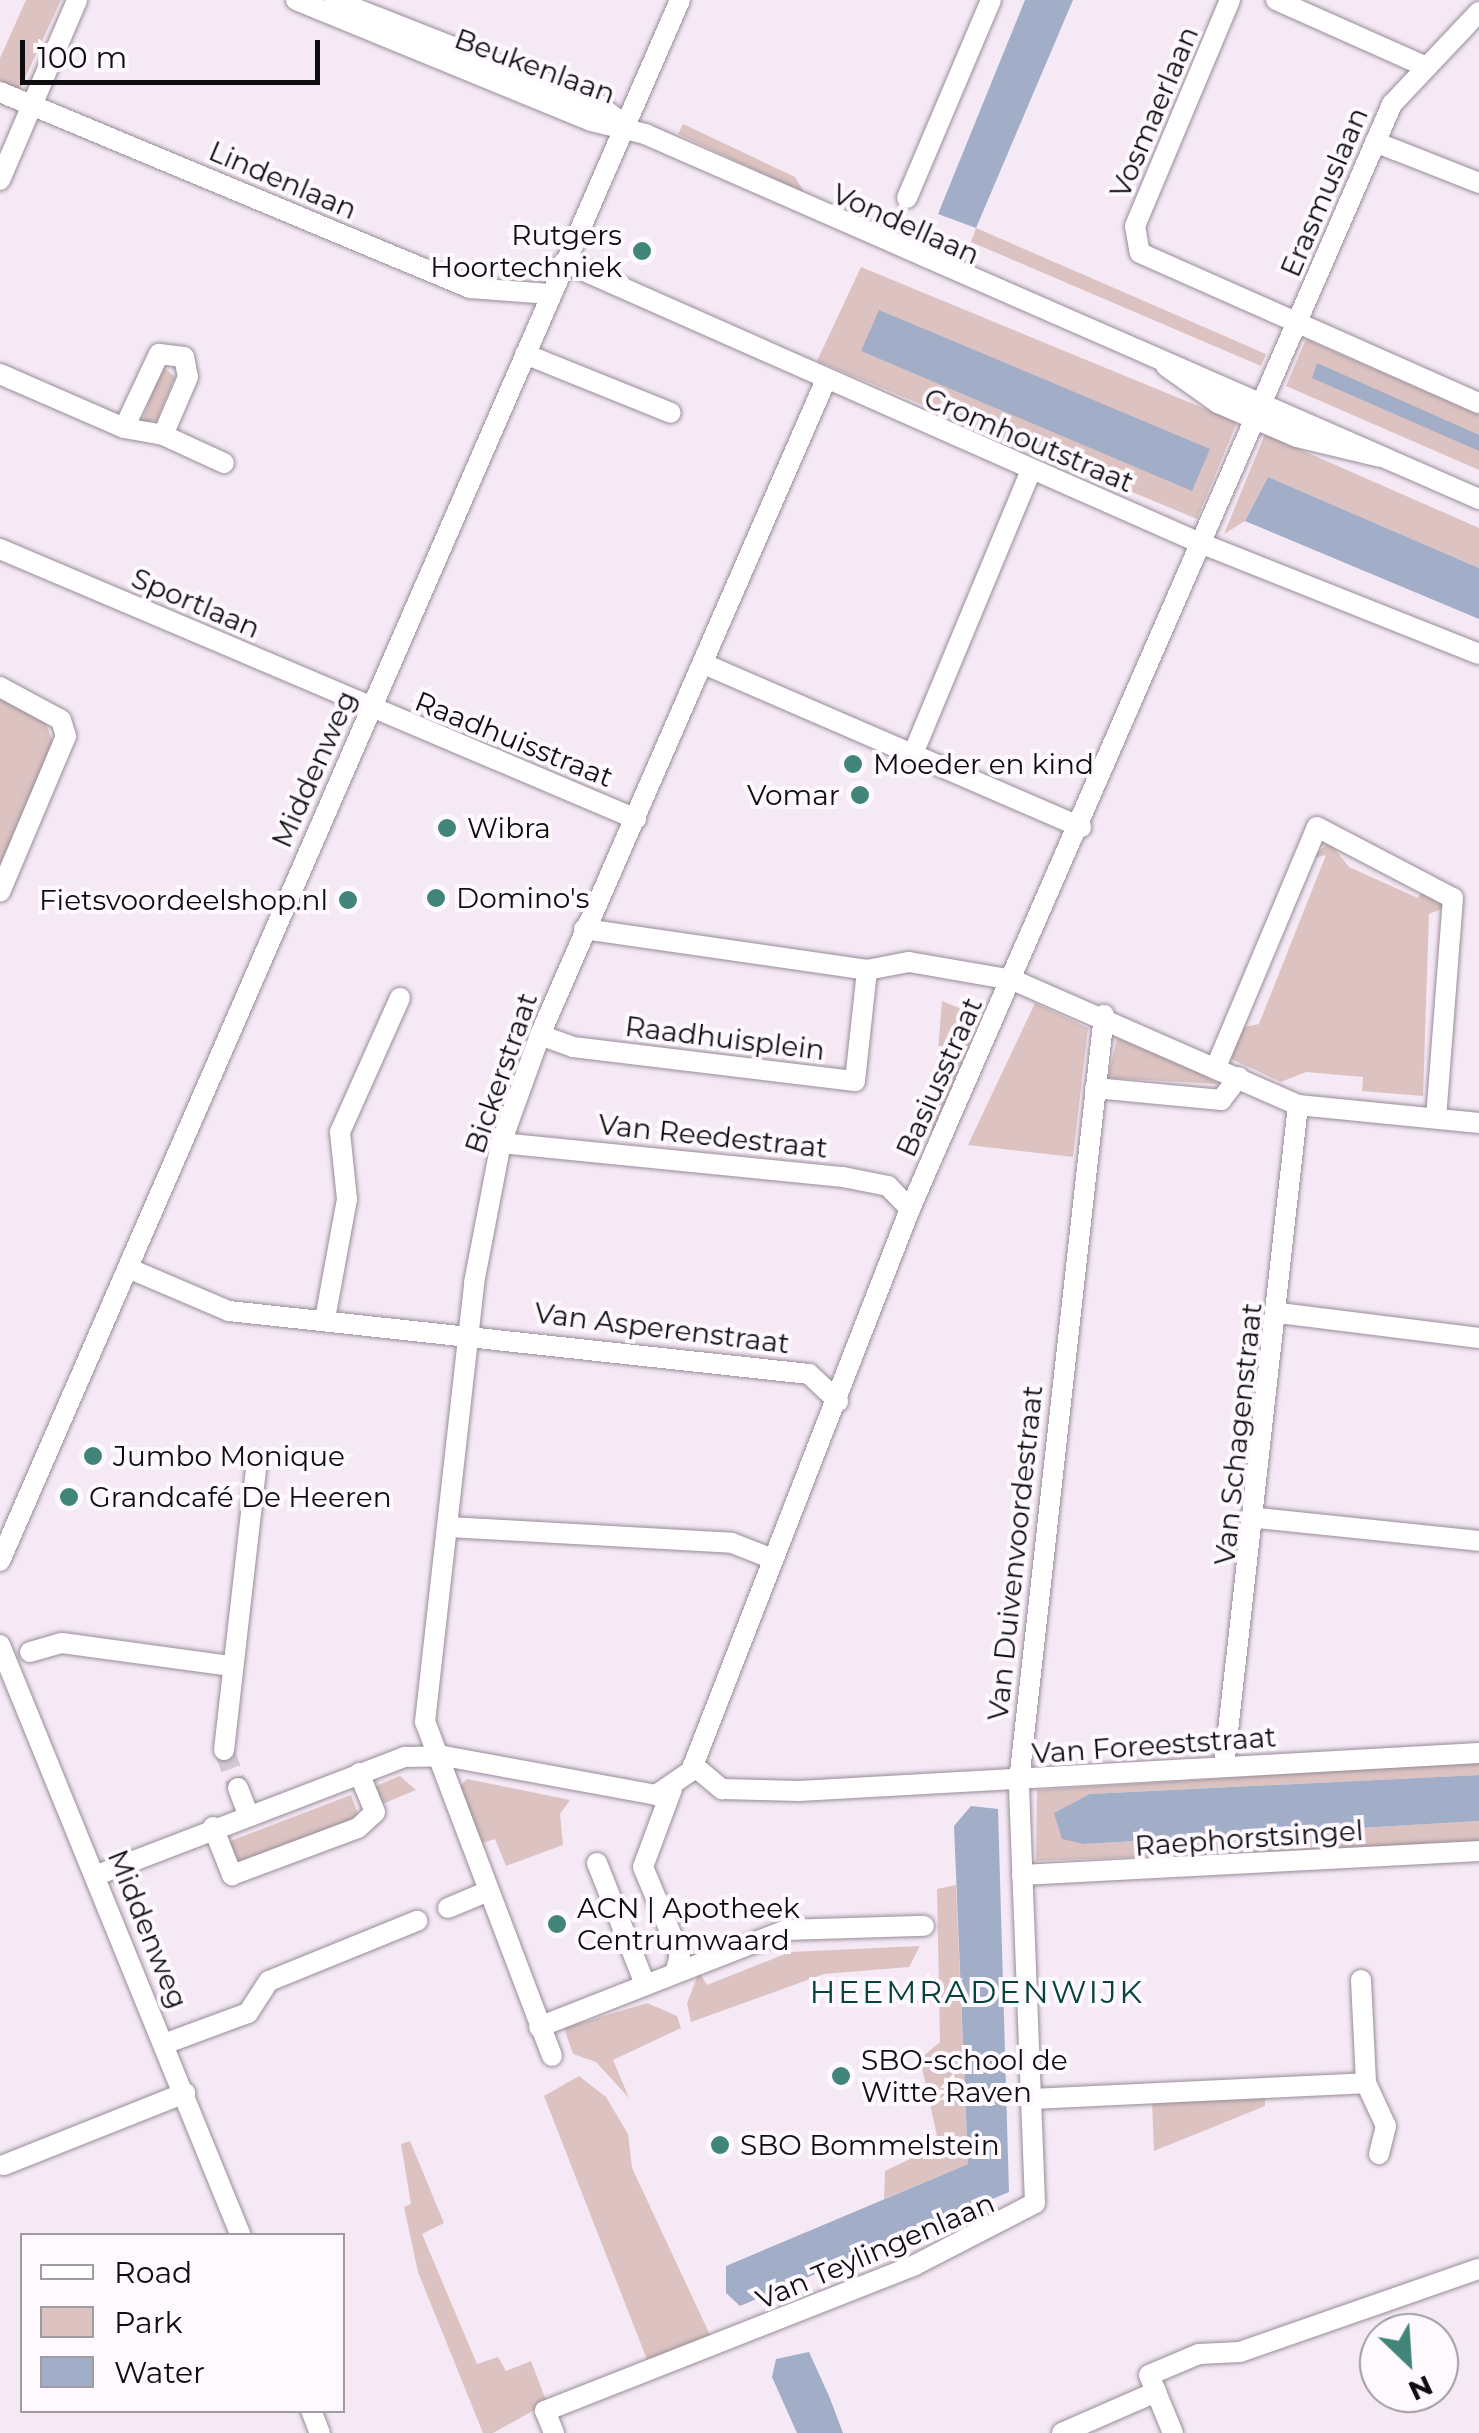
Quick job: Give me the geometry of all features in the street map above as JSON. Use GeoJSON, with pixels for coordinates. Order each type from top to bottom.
{"type":"FeatureCollection","features":[{"type":"Feature","properties":{"kind":"street","name":"Beukenlaan"},"geometry":{"type":"LineString","coordinates":[[296,0],[591,121],[627,126]]}},
{"type":"Feature","properties":{"kind":"street","name":"Beukenlaan"},"geometry":{"type":"LineString","coordinates":[[334,0],[596,103],[627,126]]}},
{"type":"Feature","properties":{"kind":"street","name":"Middenweg"},"geometry":{"type":"LineString","coordinates":[[0,1561],[680,0]]}},
{"type":"Feature","properties":{"kind":"street"},"geometry":{"type":"LineString","coordinates":[[907,198],[991,0]]}},
{"type":"Feature","properties":{"kind":"street","name":"Vosmaerlaan"},"geometry":{"type":"LineString","coordinates":[[1230,0],[1136,226],[1140,253],[1296,326]]}},
{"type":"Feature","properties":{"kind":"street"},"geometry":{"type":"LineString","coordinates":[[1276,0],[1422,65]]}},
{"type":"Feature","properties":{"kind":"street"},"geometry":{"type":"LineString","coordinates":[[0,180],[73,4]]}},
{"type":"Feature","properties":{"kind":"street","name":"Erasmuslaan"},"geometry":{"type":"LineString","coordinates":[[1259,408],[1375,142],[1422,65],[1479,12]]}},
{"type":"Feature","properties":{"kind":"street","name":"Lindenlaan"},"geometry":{"type":"LineString","coordinates":[[0,92],[470,288],[550,294]]}},
{"type":"Feature","properties":{"kind":"street","name":"Vondellaan"},"geometry":{"type":"LineString","coordinates":[[627,126],[1259,408],[1479,499]]}},
{"type":"Feature","properties":{"kind":"street"},"geometry":{"type":"LineString","coordinates":[[1375,142],[1479,183]]}},
{"type":"Feature","properties":{"kind":"street","name":"Cromhoutstraat"},"geometry":{"type":"LineString","coordinates":[[564,262],[825,382],[1200,543],[1479,654]]}},
{"type":"Feature","properties":{"kind":"street"},"geometry":{"type":"LineString","coordinates":[[1296,326],[1479,403]]}},
{"type":"Feature","properties":{"kind":"street"},"geometry":{"type":"LineString","coordinates":[[124,428],[159,354],[184,356],[188,377],[163,435]]}},
{"type":"Feature","properties":{"kind":"street"},"geometry":{"type":"LineString","coordinates":[[526,354],[671,414]]}},
{"type":"Feature","properties":{"kind":"street"},"geometry":{"type":"LineString","coordinates":[[0,374],[124,428],[163,435],[224,464]]}},
{"type":"Feature","properties":{"kind":"street","name":"Bickerstraat"},"geometry":{"type":"LineString","coordinates":[[552,2056],[433,1756],[425,1722],[469,1333],[502,1143],[540,1035],[825,382]]}},
{"type":"Feature","properties":{"kind":"street","name":"Basiusstraat"},"geometry":{"type":"LineString","coordinates":[[694,1765],[910,1209],[1081,827],[1259,408]]}},
{"type":"Feature","properties":{"kind":"street"},"geometry":{"type":"LineString","coordinates":[[915,749],[1031,470]]}},
{"type":"Feature","properties":{"kind":"street","name":"Sportlaan"},"geometry":{"type":"LineString","coordinates":[[0,549],[370,709]]}},
{"type":"Feature","properties":{"kind":"street"},"geometry":{"type":"LineString","coordinates":[[704,664],[915,749],[1081,827]]}},
{"type":"Feature","properties":{"kind":"street"},"geometry":{"type":"LineString","coordinates":[[0,688],[61,720],[66,736],[0,892]]}},
{"type":"Feature","properties":{"kind":"street","name":"Raadhuisstraat"},"geometry":{"type":"LineString","coordinates":[[370,709],[636,819]]}},
{"type":"Feature","properties":{"kind":"street"},"geometry":{"type":"LineString","coordinates":[[1216,1068],[1317,828],[1453,898],[1436,1118]]}},
{"type":"Feature","properties":{"kind":"street"},"geometry":{"type":"LineString","coordinates":[[584,929],[867,970],[910,962],[1014,980],[1104,1015],[1298,1105],[1479,1123]]}},
{"type":"Feature","properties":{"kind":"street","name":"Raadhuisplein"},"geometry":{"type":"LineString","coordinates":[[540,1035],[574,1047],[855,1081],[867,970]]}},
{"type":"Feature","properties":{"kind":"street"},"geometry":{"type":"LineString","coordinates":[[325,1319],[347,1198],[340,1132],[400,998]]}},
{"type":"Feature","properties":{"kind":"street","name":"Van Duivenvoordestraat"},"geometry":{"type":"LineString","coordinates":[[1031,2099],[1019,1781],[1104,1015]]}},
{"type":"Feature","properties":{"kind":"street"},"geometry":{"type":"LineString","coordinates":[[1095,1088],[1220,1100],[1240,1077]]}},
{"type":"Feature","properties":{"kind":"street","name":"Van Schagenstraat"},"geometry":{"type":"LineString","coordinates":[[1224,1768],[1258,1518],[1298,1105]]}},
{"type":"Feature","properties":{"kind":"street","name":"Van Reedestraat"},"geometry":{"type":"LineString","coordinates":[[502,1143],[843,1177],[888,1186],[910,1209]]}},
{"type":"Feature","properties":{"kind":"street","name":"Van Asperenstraat"},"geometry":{"type":"LineString","coordinates":[[128,1268],[230,1311],[469,1333],[810,1374],[838,1401]]}},
{"type":"Feature","properties":{"kind":"street"},"geometry":{"type":"LineString","coordinates":[[1279,1313],[1479,1338]]}},
{"type":"Feature","properties":{"kind":"street"},"geometry":{"type":"LineString","coordinates":[[224,1750],[257,1462]]}},
{"type":"Feature","properties":{"kind":"street"},"geometry":{"type":"LineString","coordinates":[[1258,1518],[1479,1541]]}},
{"type":"Feature","properties":{"kind":"street"},"geometry":{"type":"LineString","coordinates":[[448,1527],[732,1543],[773,1558]]}},
{"type":"Feature","properties":{"kind":"street"},"geometry":{"type":"LineString","coordinates":[[30,1652],[62,1643],[232,1666]]}},
{"type":"Feature","properties":{"kind":"street","name":"Middenweg"},"geometry":{"type":"LineString","coordinates":[[0,1645],[240,2233]]}},
{"type":"Feature","properties":{"kind":"street","name":"Van Foreeststraat"},"geometry":{"type":"LineString","coordinates":[[694,1765],[733,1791],[1019,1781],[1479,1754]]}},
{"type":"Feature","properties":{"kind":"street"},"geometry":{"type":"LineString","coordinates":[[97,1875],[359,1773],[433,1756],[656,1794],[672,1789]]}},
{"type":"Feature","properties":{"kind":"street"},"geometry":{"type":"LineString","coordinates":[[676,1970],[680,1956],[643,1867],[672,1789],[694,1765]]}},
{"type":"Feature","properties":{"kind":"street"},"geometry":{"type":"LineString","coordinates":[[213,1828],[232,1875],[358,1828],[375,1812],[359,1773]]}},
{"type":"Feature","properties":{"kind":"street"},"geometry":{"type":"LineString","coordinates":[[238,1788],[248,1814]]}},
{"type":"Feature","properties":{"kind":"street","name":"Raephorstsingel"},"geometry":{"type":"LineString","coordinates":[[1022,1875],[1479,1852]]}},
{"type":"Feature","properties":{"kind":"street"},"geometry":{"type":"LineString","coordinates":[[597,1863],[645,1984]]}},
{"type":"Feature","properties":{"kind":"street"},"geometry":{"type":"LineString","coordinates":[[448,1908],[486,1892]]}},
{"type":"Feature","properties":{"kind":"street"},"geometry":{"type":"LineString","coordinates":[[164,2044],[248,2013],[269,1981],[416,1921]]}},
{"type":"Feature","properties":{"kind":"street"},"geometry":{"type":"LineString","coordinates":[[539,2027],[786,1930],[924,1926]]}},
{"type":"Feature","properties":{"kind":"street"},"geometry":{"type":"LineString","coordinates":[[1361,1980],[1366,2083],[1386,2126],[1380,2154]]}},
{"type":"Feature","properties":{"kind":"street"},"geometry":{"type":"LineString","coordinates":[[1031,2099],[1366,2083]]}},
{"type":"Feature","properties":{"kind":"street"},"geometry":{"type":"LineString","coordinates":[[4,2166],[185,2094]]}},
{"type":"Feature","properties":{"kind":"street","name":"Van Teylingenlaan"},"geometry":{"type":"LineString","coordinates":[[554,2433],[544,2411],[1022,2217],[1037,2193],[1031,2099]]}},
{"type":"Feature","properties":{"kind":"street"},"geometry":{"type":"LineString","coordinates":[[1173,2433],[1149,2375],[1199,2354],[1240,2352],[1479,2268]]}},
{"type":"Feature","properties":{"kind":"street"},"geometry":{"type":"LineString","coordinates":[[1062,2433],[1156,2392]]}},
{"type":"Feature","properties":{"kind":"green space"},"geometry":{"type":"Polygon","coordinates":[[[26,0],[61,0],[19,91],[0,83],[0,58],[26,0]]]}},
{"type":"Feature","properties":{"kind":"green space"},"geometry":{"type":"Polygon","coordinates":[[[683,124],[795,177],[805,193],[678,134],[683,124]]]}},
{"type":"Feature","properties":{"kind":"green space"},"geometry":{"type":"Polygon","coordinates":[[[976,228],[1266,354],[1261,366],[971,242],[976,228]]]}},
{"type":"Feature","properties":{"kind":"green space"},"geometry":{"type":"Polygon","coordinates":[[[861,267],[1237,422],[1197,519],[817,361],[861,267]],[[862,351],[1191,490],[1209,450],[862,351]]]}},
{"type":"Feature","properties":{"kind":"green space"},"geometry":{"type":"Polygon","coordinates":[[[1306,339],[1479,415],[1479,470],[1286,386],[1306,339]]]}},
{"type":"Feature","properties":{"kind":"green space"},"geometry":{"type":"Polygon","coordinates":[[[162,366],[175,377],[157,420],[141,424],[162,366]]]}},
{"type":"Feature","properties":{"kind":"green space"},"geometry":{"type":"Polygon","coordinates":[[[1265,434],[1479,528],[1479,568],[1268,477],[1245,521],[1224,534],[1265,434]]]}},
{"type":"Feature","properties":{"kind":"green space"},"geometry":{"type":"Polygon","coordinates":[[[0,698],[44,718],[56,751],[0,889],[0,698]]]}},
{"type":"Feature","properties":{"kind":"green space"},"geometry":{"type":"Polygon","coordinates":[[[1329,842],[1349,867],[1418,898],[1425,887],[1442,895],[1446,907],[1429,914],[1423,1096],[1362,1091],[1363,1077],[1306,1072],[1281,1082],[1227,1057],[1240,1028],[1259,1024],[1326,855],[1311,859],[1329,842]]]}},
{"type":"Feature","properties":{"kind":"green space"},"geometry":{"type":"Polygon","coordinates":[[[942,1001],[981,1017],[931,1137],[942,1001]]]}},
{"type":"Feature","properties":{"kind":"green space"},"geometry":{"type":"Polygon","coordinates":[[[1035,1003],[1088,1028],[1073,1157],[968,1145],[1035,1003]]]}},
{"type":"Feature","properties":{"kind":"green space"},"geometry":{"type":"Polygon","coordinates":[[[1117,1038],[1202,1074],[1218,1084],[1108,1078],[1117,1038]]]}},
{"type":"Feature","properties":{"kind":"green space"},"geometry":{"type":"Polygon","coordinates":[[[1479,1762],[1479,1775],[1090,1794],[1084,1844],[1479,1821],[1479,1843],[1036,1861],[1037,1790],[1479,1762]]]}},
{"type":"Feature","properties":{"kind":"green space"},"geometry":{"type":"Polygon","coordinates":[[[400,1776],[416,1790],[380,1805],[373,1787],[400,1776]]]}},
{"type":"Feature","properties":{"kind":"green space"},"geometry":{"type":"Polygon","coordinates":[[[467,1779],[570,1800],[560,1814],[563,1845],[506,1866],[495,1839],[479,1844],[458,1788],[467,1779]]]}},
{"type":"Feature","properties":{"kind":"green space"},"geometry":{"type":"Polygon","coordinates":[[[351,1795],[360,1820],[235,1868],[225,1843],[351,1795]]]}},
{"type":"Feature","properties":{"kind":"green space"},"geometry":{"type":"Polygon","coordinates":[[[956,1885],[968,2164],[884,2199],[885,2171],[939,2145],[920,2059],[940,2042],[937,1889],[956,1885]]]}},
{"type":"Feature","properties":{"kind":"green space"},"geometry":{"type":"Polygon","coordinates":[[[920,1946],[909,1967],[824,1974],[691,2022],[687,2003],[699,1972],[707,1985],[790,1952],[920,1946]]]}},
{"type":"Feature","properties":{"kind":"green space"},"geometry":{"type":"Polygon","coordinates":[[[647,2003],[677,2016],[681,2028],[613,2060],[629,2098],[596,2062],[573,2054],[564,2028],[647,2003]]]}},
{"type":"Feature","properties":{"kind":"green space"},"geometry":{"type":"Polygon","coordinates":[[[579,2076],[606,2097],[628,2134],[632,2168],[711,2337],[648,2362],[544,2096],[579,2076]]]}},
{"type":"Feature","properties":{"kind":"green space"},"geometry":{"type":"Polygon","coordinates":[[[1265,2097],[1265,2106],[1154,2151],[1152,2102],[1265,2097]]]}},
{"type":"Feature","properties":{"kind":"green space"},"geometry":{"type":"Polygon","coordinates":[[[410,2141],[444,2223],[422,2234],[477,2364],[498,2357],[506,2371],[531,2361],[547,2403],[493,2433],[483,2433],[418,2272],[404,2207],[411,2204],[401,2144],[410,2141]]]}},
{"type":"Feature","properties":{"kind":"water"},"geometry":{"type":"Polygon","coordinates":[[[1025,0],[1073,0],[976,228],[938,214],[1025,0]]]}},
{"type":"Feature","properties":{"kind":"water"},"geometry":{"type":"Polygon","coordinates":[[[879,310],[1210,449],[1192,491],[861,351],[879,310]]]}},
{"type":"Feature","properties":{"kind":"water"},"geometry":{"type":"Polygon","coordinates":[[[1317,363],[1479,435],[1479,451],[1312,378],[1317,363]]]}},
{"type":"Feature","properties":{"kind":"water"},"geometry":{"type":"Polygon","coordinates":[[[1268,477],[1479,568],[1479,619],[1245,521],[1268,477]]]}},
{"type":"Feature","properties":{"kind":"water"},"geometry":{"type":"Polygon","coordinates":[[[1479,1775],[1479,1821],[1084,1844],[1062,1839],[1054,1813],[1090,1794],[1479,1775]]]}},
{"type":"Feature","properties":{"kind":"water"},"geometry":{"type":"Polygon","coordinates":[[[971,1806],[998,1809],[1009,2192],[740,2306],[726,2293],[726,2266],[968,2164],[954,1826],[971,1806]]]}},
{"type":"Feature","properties":{"kind":"water"},"geometry":{"type":"Polygon","coordinates":[[[809,2352],[843,2433],[797,2433],[772,2377],[776,2359],[809,2352]]]}},
{"type":"Feature","properties":{"kind":"tunnel"},"geometry":{"type":"LineString","coordinates":[[224,1750],[238,1788]]}},
{"type":"Feature","properties":{"kind":"place","name":"Rutgers Hoortechniek"},"geometry":{"type":"Point","coordinates":[642,251]}},
{"type":"Feature","properties":{"kind":"place","name":"Moeder en kind"},"geometry":{"type":"Point","coordinates":[853,764]}},
{"type":"Feature","properties":{"kind":"place","name":"Vomar"},"geometry":{"type":"Point","coordinates":[860,795]}},
{"type":"Feature","properties":{"kind":"place","name":"Wibra"},"geometry":{"type":"Point","coordinates":[447,828]}},
{"type":"Feature","properties":{"kind":"place","name":"Domino's"},"geometry":{"type":"Point","coordinates":[436,898]}},
{"type":"Feature","properties":{"kind":"place","name":"Fietsvoordeelshop.nl"},"geometry":{"type":"Point","coordinates":[348,900]}},
{"type":"Feature","properties":{"kind":"place","name":"Jumbo Monique"},"geometry":{"type":"Point","coordinates":[93,1456]}},
{"type":"Feature","properties":{"kind":"place","name":"Grandcafé De Heeren"},"geometry":{"type":"Point","coordinates":[69,1497]}},
{"type":"Feature","properties":{"kind":"place","name":"ACN | Apotheek Centrumwaard"},"geometry":{"type":"Point","coordinates":[557,1924]}},
{"type":"Feature","properties":{"kind":"place","name":"SBO-school de Witte Raven"},"geometry":{"type":"Point","coordinates":[841,2076]}},
{"type":"Feature","properties":{"kind":"place","name":"SBO Bommelstein"},"geometry":{"type":"Point","coordinates":[720,2145]}},
{"type":"Feature","properties":{"kind":"district","name":"HEEMRADENWIJK"},"geometry":{"type":"Point","coordinates":[977,1992]}}]}
